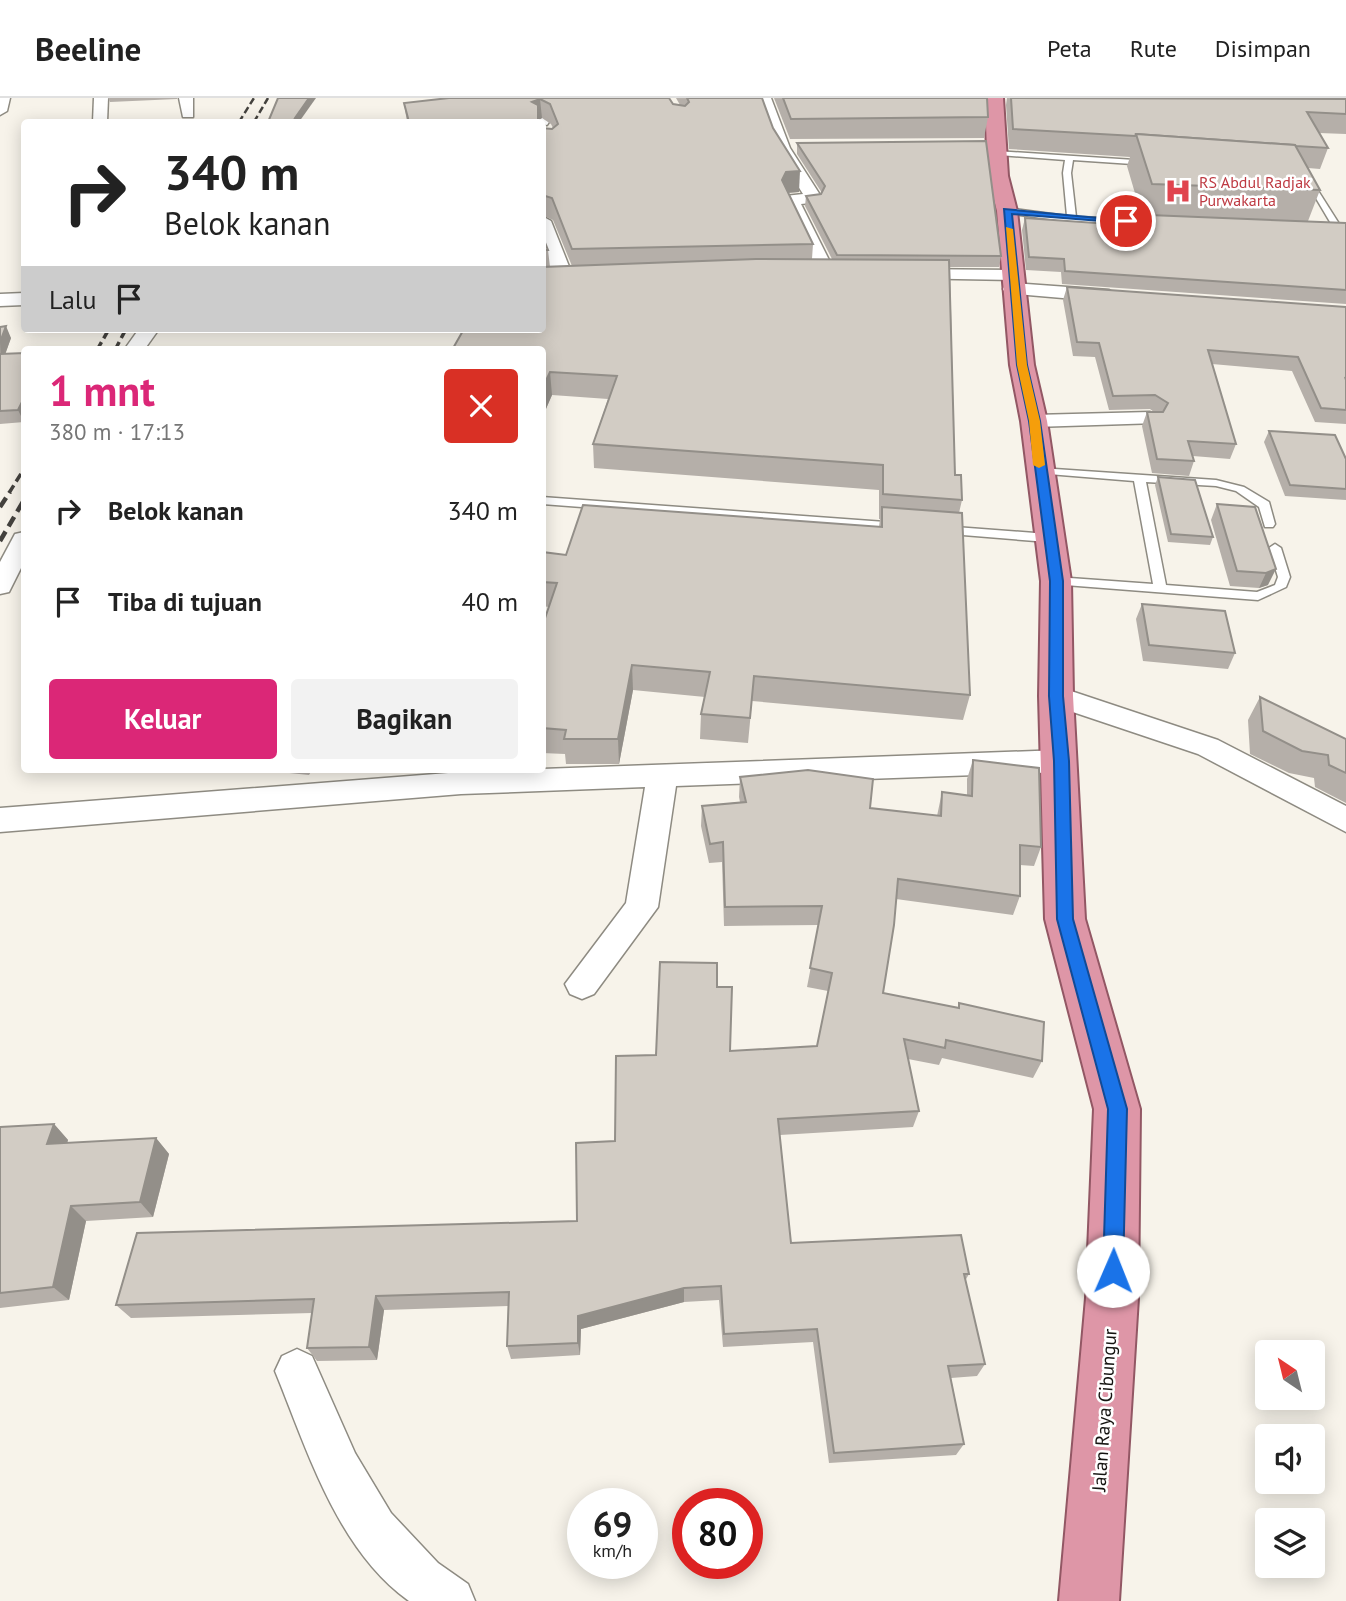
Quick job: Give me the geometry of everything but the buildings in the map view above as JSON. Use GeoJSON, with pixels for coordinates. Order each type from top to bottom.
{"type":"FeatureCollection","features":[{"type":"Feature","properties":{"kind":"highway","name":"Jalan Raya Cibungur"},"geometry":{"type":"LineString","coordinates":[[999,99],[994,147],[1007,211],[1022,365],[1034,421],[1056,581],[1056,696],[1061,761],[1065,919],[1117,1109],[1112,1298],[1089,1601]]}},
{"type":"Feature","properties":{"kind":"street"},"geometry":{"type":"LineString","coordinates":[[0,111],[2,98]]}},
{"type":"Feature","properties":{"kind":"street"},"geometry":{"type":"LineString","coordinates":[[100,119],[102,98]]}},
{"type":"Feature","properties":{"kind":"street"},"geometry":{"type":"LineString","coordinates":[[186,98],[188,114]]}},
{"type":"Feature","properties":{"kind":"street"},"geometry":{"type":"LineString","coordinates":[[764,98],[814,198],[791,200],[834,274],[803,274]]}},
{"type":"Feature","properties":{"kind":"street"},"geometry":{"type":"LineString","coordinates":[[546,229],[572,279],[546,281]]}},
{"type":"Feature","properties":{"kind":"street"},"geometry":{"type":"LineString","coordinates":[[882,274],[1013,282],[1123,297]]}},
{"type":"Feature","properties":{"kind":"street"},"geometry":{"type":"LineString","coordinates":[[0,300],[21,299]]}},
{"type":"Feature","properties":{"kind":"street"},"geometry":{"type":"LineString","coordinates":[[1034,421],[1150,418]]}},
{"type":"Feature","properties":{"kind":"street"},"geometry":{"type":"LineString","coordinates":[[0,586],[21,546]]}},
{"type":"Feature","properties":{"kind":"street"},"geometry":{"type":"LineString","coordinates":[[1056,696],[1208,747],[1241,762],[1346,820]]}},
{"type":"Feature","properties":{"kind":"street"},"geometry":{"type":"LineString","coordinates":[[0,820],[461,783],[980,761],[1061,761]]}},
{"type":"Feature","properties":{"kind":"street"},"geometry":{"type":"LineString","coordinates":[[582,984],[642,907],[662,776]]}},
{"type":"Feature","properties":{"kind":"street"},"geometry":{"type":"LineString","coordinates":[[297,1371],[341,1476],[384,1547],[427,1587],[451,1601]]}},
{"type":"Feature","properties":{"kind":"lane"},"geometry":{"type":"LineString","coordinates":[[994,147],[1069,158],[1163,164]]}},
{"type":"Feature","properties":{"kind":"lane"},"geometry":{"type":"LineString","coordinates":[[1069,158],[1067,173],[1072,219]]}},
{"type":"Feature","properties":{"kind":"lane"},"geometry":{"type":"LineString","coordinates":[[1300,175],[1343,230]]}},
{"type":"Feature","properties":{"kind":"lane"},"geometry":{"type":"LineString","coordinates":[[1007,211],[1072,219],[1180,223]]}},
{"type":"Feature","properties":{"kind":"lane"},"geometry":{"type":"LineString","coordinates":[[1326,229],[1343,230]]}},
{"type":"Feature","properties":{"kind":"lane"},"geometry":{"type":"LineString","coordinates":[[1040,471],[1140,480],[1216,483],[1240,489],[1265,505],[1269,524]]}},
{"type":"Feature","properties":{"kind":"lane"},"geometry":{"type":"LineString","coordinates":[[1140,480],[1160,589]]}},
{"type":"Feature","properties":{"kind":"lane"},"geometry":{"type":"LineString","coordinates":[[546,500],[911,528]]}},
{"type":"Feature","properties":{"kind":"lane"},"geometry":{"type":"LineString","coordinates":[[925,528],[1048,538]]}},
{"type":"Feature","properties":{"kind":"lane"},"geometry":{"type":"LineString","coordinates":[[1056,581],[1258,596],[1280,587],[1284,577],[1275,548]]}},
{"type":"Feature","properties":{"kind":"railway"},"geometry":{"type":"LineString","coordinates":[[241,119],[254,98]]}},
{"type":"Feature","properties":{"kind":"railway"},"geometry":{"type":"LineString","coordinates":[[256,119],[268,98]]}},
{"type":"Feature","properties":{"kind":"railway"},"geometry":{"type":"LineString","coordinates":[[99,346],[107,333]]}},
{"type":"Feature","properties":{"kind":"railway"},"geometry":{"type":"LineString","coordinates":[[117,346],[124,333]]}},
{"type":"Feature","properties":{"kind":"railway"},"geometry":{"type":"LineString","coordinates":[[9,493],[21,474]]}},
{"type":"Feature","properties":{"kind":"railway"},"geometry":{"type":"LineString","coordinates":[[0,507],[10,492]]}},
{"type":"Feature","properties":{"kind":"railway"},"geometry":{"type":"LineString","coordinates":[[0,541],[21,505]]}},
{"type":"Feature","properties":{"kind":"slow traffic"},"geometry":{"type":"LineString","coordinates":[[1009,229],[1014,275],[1012,289],[1039,465]]}},
{"type":"Feature","properties":{"kind":"place","name":"RS Abdul Radjak Purwakarta"},"geometry":{"type":"Point","coordinates":[1178,191]}},
{"type":"Feature","properties":{"kind":"route"},"geometry":{"type":"LineString","coordinates":[[1113,1271],[1117,1109],[1065,919],[1061,761],[1056,696],[1056,581],[1034,421],[1022,365],[1012,289],[1014,275],[1007,211],[1072,219],[1126,221]]}}]}
